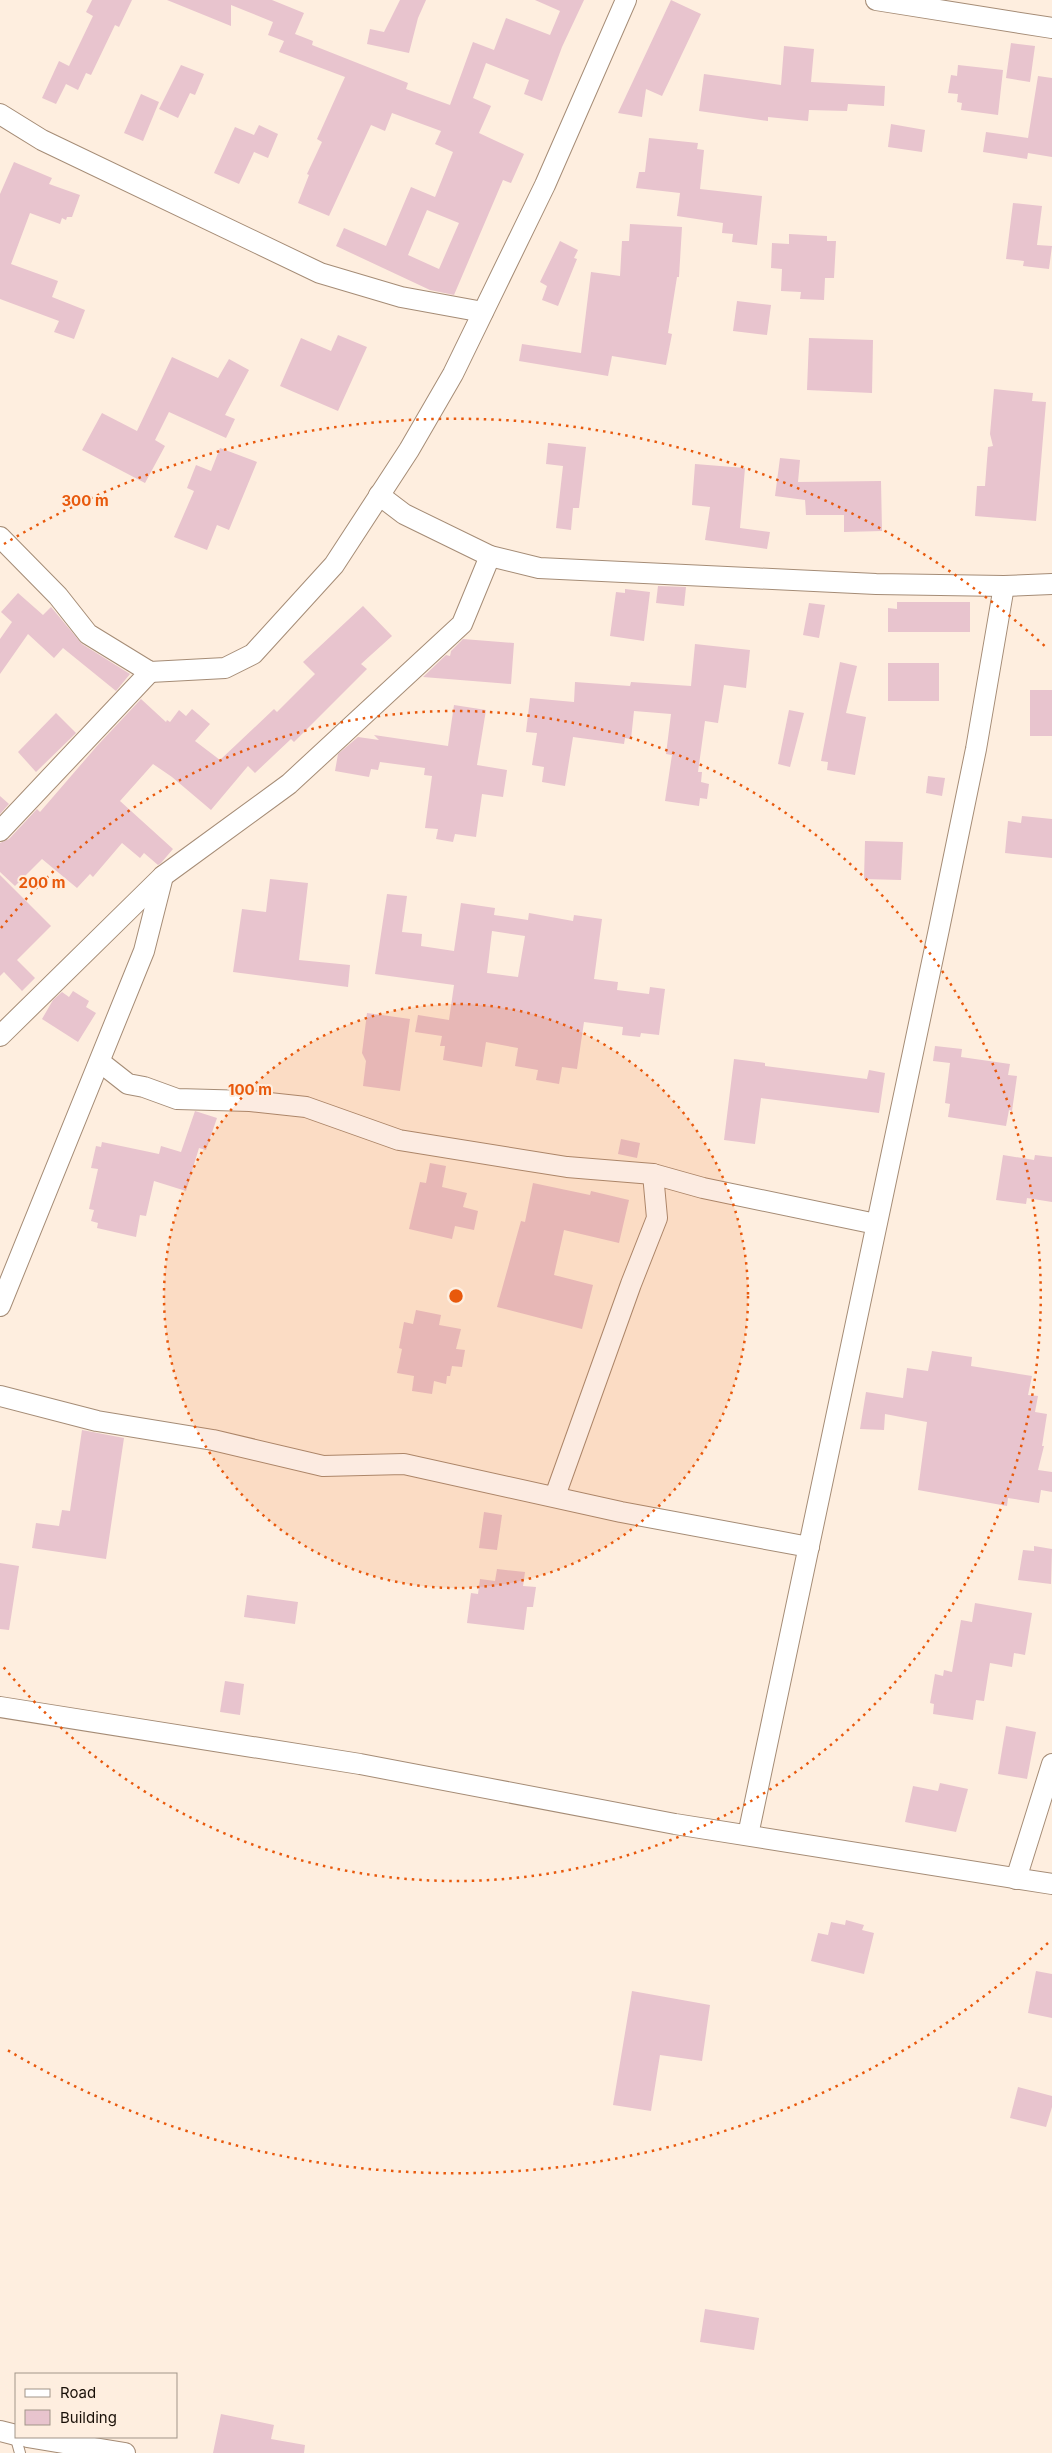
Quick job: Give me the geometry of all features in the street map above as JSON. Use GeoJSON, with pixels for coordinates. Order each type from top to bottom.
{"type":"FeatureCollection","features":[{"type":"Feature","properties":{"kind":"street"},"geometry":{"type":"LineString","coordinates":[[0,537],[58,596],[88,634],[150,672],[225,668],[253,654],[334,565],[453,374],[545,184],[626,0]]}},
{"type":"Feature","properties":{"kind":"street"},"geometry":{"type":"LineString","coordinates":[[876,0],[1052,28]]}},
{"type":"Feature","properties":{"kind":"street"},"geometry":{"type":"LineString","coordinates":[[0,114],[42,140],[320,274],[401,297],[483,312]]}},
{"type":"Feature","properties":{"kind":"street"},"geometry":{"type":"LineString","coordinates":[[379,495],[404,514],[490,556],[539,568],[602,572],[1004,586],[1052,584]]}},
{"type":"Feature","properties":{"kind":"street"},"geometry":{"type":"LineString","coordinates":[[3,1027],[163,876],[289,784],[462,624],[490,556]]}},
{"type":"Feature","properties":{"kind":"street"},"geometry":{"type":"LineString","coordinates":[[748,1835],[974,759],[1004,586]]}},
{"type":"Feature","properties":{"kind":"street"},"geometry":{"type":"LineString","coordinates":[[0,831],[150,672]]}},
{"type":"Feature","properties":{"kind":"street"},"geometry":{"type":"LineString","coordinates":[[0,1306],[144,951],[163,876]]}},
{"type":"Feature","properties":{"kind":"street"},"geometry":{"type":"LineString","coordinates":[[100,1062],[128,1084],[177,1099],[250,1101],[306,1106],[399,1140],[567,1167],[653,1174],[703,1188],[876,1224]]}},
{"type":"Feature","properties":{"kind":"street"},"geometry":{"type":"LineString","coordinates":[[555,1496],[604,1358],[657,1218],[653,1174]]}},
{"type":"Feature","properties":{"kind":"street"},"geometry":{"type":"LineString","coordinates":[[0,1396],[97,1422],[213,1440],[323,1466],[404,1464],[622,1512],[809,1547]]}},
{"type":"Feature","properties":{"kind":"street"},"geometry":{"type":"LineString","coordinates":[[0,1707],[360,1764],[665,1822],[1052,1884]]}},
{"type":"Feature","properties":{"kind":"street"},"geometry":{"type":"LineString","coordinates":[[1016,1879],[1052,1764]]}},
{"type":"Feature","properties":{"kind":"street"},"geometry":{"type":"LineString","coordinates":[[16,2438],[124,2453]]}},
{"type":"Feature","properties":{"kind":"building"},"geometry":{"type":"Polygon","coordinates":[[[92,0],[132,0],[119,27],[115,25],[91,75],[86,73],[78,90],[66,84],[56,104],[42,98],[59,61],[69,66],[93,16],[86,12],[92,0]]]}},
{"type":"Feature","properties":{"kind":"building"},"geometry":{"type":"Polygon","coordinates":[[[167,0],[272,0],[304,13],[295,34],[313,41],[312,45],[408,83],[406,89],[450,105],[473,42],[494,50],[506,18],[550,35],[560,11],[535,0],[584,0],[562,47],[542,101],[524,94],[529,80],[486,63],[473,98],[491,106],[479,133],[524,154],[511,183],[503,180],[454,295],[430,290],[336,246],[344,228],[386,246],[411,187],[435,197],[453,152],[435,144],[441,131],[392,113],[385,131],[371,125],[329,216],[298,203],[309,175],[307,174],[322,142],[317,139],[345,77],[279,52],[284,41],[268,35],[273,22],[231,5],[231,26],[167,0]],[[427,210],[408,255],[439,269],[459,223],[427,210]]]}},
{"type":"Feature","properties":{"kind":"building"},"geometry":{"type":"Polygon","coordinates":[[[400,0],[426,0],[418,18],[409,53],[367,44],[370,29],[384,32],[400,0]]]}},
{"type":"Feature","properties":{"kind":"building"},"geometry":{"type":"Polygon","coordinates":[[[671,0],[701,14],[662,96],[646,89],[642,117],[618,113],[671,0]]]}},
{"type":"Feature","properties":{"kind":"building"},"geometry":{"type":"Polygon","coordinates":[[[1011,43],[1035,46],[1030,82],[1006,78],[1011,43]]]}},
{"type":"Feature","properties":{"kind":"building"},"geometry":{"type":"Polygon","coordinates":[[[784,46],[814,49],[811,82],[885,86],[884,106],[848,104],[847,111],[809,110],[808,121],[768,117],[768,121],[699,111],[704,74],[781,85],[784,46]]]}},
{"type":"Feature","properties":{"kind":"building"},"geometry":{"type":"Polygon","coordinates":[[[181,65],[204,74],[195,95],[190,93],[178,118],[159,109],[181,65]]]}},
{"type":"Feature","properties":{"kind":"building"},"geometry":{"type":"Polygon","coordinates":[[[958,65],[1003,70],[998,115],[961,110],[962,103],[957,102],[958,94],[948,93],[951,75],[957,76],[958,65]]]}},
{"type":"Feature","properties":{"kind":"building"},"geometry":{"type":"Polygon","coordinates":[[[1038,76],[1052,78],[1052,157],[1028,153],[1027,159],[983,152],[986,132],[1028,138],[1038,76]]]}},
{"type":"Feature","properties":{"kind":"building"},"geometry":{"type":"Polygon","coordinates":[[[141,94],[159,102],[143,141],[124,133],[141,94]]]}},
{"type":"Feature","properties":{"kind":"building"},"geometry":{"type":"Polygon","coordinates":[[[891,124],[925,130],[922,152],[888,147],[891,124]]]}},
{"type":"Feature","properties":{"kind":"building"},"geometry":{"type":"Polygon","coordinates":[[[259,125],[278,134],[268,158],[254,152],[239,184],[214,173],[235,127],[254,135],[259,125]]]}},
{"type":"Feature","properties":{"kind":"building"},"geometry":{"type":"Polygon","coordinates":[[[649,138],[698,143],[697,149],[704,150],[700,189],[762,196],[757,245],[732,242],[733,234],[722,233],[723,223],[677,216],[680,193],[636,188],[639,172],[645,172],[649,138]]]}},
{"type":"Feature","properties":{"kind":"building"},"geometry":{"type":"Polygon","coordinates":[[[14,162],[52,178],[49,184],[80,195],[72,217],[67,217],[66,220],[62,218],[60,224],[30,213],[11,264],[58,281],[52,297],[85,310],[74,339],[54,332],[59,321],[0,299],[0,194],[14,162]]]}},
{"type":"Feature","properties":{"kind":"building"},"geometry":{"type":"Polygon","coordinates":[[[1013,203],[1042,206],[1037,245],[1052,246],[1049,269],[1023,266],[1024,261],[1006,259],[1013,203]]]}},
{"type":"Feature","properties":{"kind":"building"},"geometry":{"type":"Polygon","coordinates":[[[630,224],[682,227],[679,277],[677,277],[668,333],[672,334],[666,365],[612,356],[608,376],[519,361],[522,344],[581,353],[591,272],[620,276],[622,241],[629,241],[630,224]]]}},
{"type":"Feature","properties":{"kind":"building"},"geometry":{"type":"Polygon","coordinates":[[[789,234],[827,236],[827,241],[836,241],[834,278],[825,278],[824,300],[800,299],[801,292],[781,291],[782,269],[771,268],[772,243],[789,244],[789,234]]]}},
{"type":"Feature","properties":{"kind":"building"},"geometry":{"type":"Polygon","coordinates":[[[560,241],[578,250],[574,258],[577,259],[558,306],[542,300],[547,286],[540,282],[560,241]]]}},
{"type":"Feature","properties":{"kind":"building"},"geometry":{"type":"Polygon","coordinates":[[[737,301],[771,305],[767,335],[733,331],[737,301]]]}},
{"type":"Feature","properties":{"kind":"building"},"geometry":{"type":"Polygon","coordinates":[[[338,335],[367,347],[338,411],[280,386],[301,338],[331,351],[338,335]]]}},
{"type":"Feature","properties":{"kind":"building"},"geometry":{"type":"Polygon","coordinates":[[[809,338],[873,340],[872,393],[807,390],[809,338]]]}},
{"type":"Feature","properties":{"kind":"building"},"geometry":{"type":"Polygon","coordinates":[[[172,357],[218,378],[229,359],[249,370],[225,415],[235,419],[226,438],[169,412],[155,440],[165,446],[145,483],[82,450],[102,413],[137,431],[172,357]]]}},
{"type":"Feature","properties":{"kind":"building"},"geometry":{"type":"Polygon","coordinates":[[[994,389],[1033,393],[1032,401],[1046,402],[1036,521],[975,516],[977,486],[985,486],[988,447],[993,446],[990,434],[994,389]]]}},
{"type":"Feature","properties":{"kind":"building"},"geometry":{"type":"Polygon","coordinates":[[[548,443],[586,447],[579,508],[573,508],[571,530],[556,528],[563,466],[546,464],[548,443]]]}},
{"type":"Feature","properties":{"kind":"building"},"geometry":{"type":"Polygon","coordinates":[[[220,448],[257,462],[229,530],[217,525],[207,550],[174,537],[194,491],[187,488],[196,465],[211,471],[220,448]]]}},
{"type":"Feature","properties":{"kind":"building"},"geometry":{"type":"Polygon","coordinates":[[[780,458],[800,460],[798,482],[881,481],[882,531],[844,532],[844,515],[806,515],[805,500],[775,496],[780,458]]]}},
{"type":"Feature","properties":{"kind":"building"},"geometry":{"type":"Polygon","coordinates":[[[695,464],[745,468],[740,528],[770,532],[767,549],[705,540],[710,507],[692,505],[695,464]]]}},
{"type":"Feature","properties":{"kind":"building"},"geometry":{"type":"Polygon","coordinates":[[[658,586],[686,587],[684,606],[656,603],[658,586]]]}},
{"type":"Feature","properties":{"kind":"building"},"geometry":{"type":"Polygon","coordinates":[[[625,589],[650,592],[644,641],[610,636],[616,592],[625,593],[625,589]]]}},
{"type":"Feature","properties":{"kind":"building"},"geometry":{"type":"Polygon","coordinates":[[[18,593],[43,615],[51,607],[82,644],[130,674],[116,691],[63,648],[54,658],[28,634],[0,674],[0,639],[12,622],[1,612],[18,593]]]}},
{"type":"Feature","properties":{"kind":"building"},"geometry":{"type":"Polygon","coordinates":[[[897,602],[970,602],[970,632],[888,632],[888,608],[897,609],[897,602]]]}},
{"type":"Feature","properties":{"kind":"building"},"geometry":{"type":"Polygon","coordinates":[[[809,603],[825,605],[819,638],[803,635],[809,603]]]}},
{"type":"Feature","properties":{"kind":"building"},"geometry":{"type":"Polygon","coordinates":[[[363,606],[392,636],[361,664],[367,669],[294,742],[291,739],[255,773],[248,766],[211,810],[172,777],[153,764],[120,801],[173,849],[161,863],[158,865],[144,853],[140,858],[122,843],[93,877],[90,874],[77,888],[42,859],[15,886],[0,872],[0,843],[9,839],[37,809],[40,812],[141,699],[166,722],[167,720],[170,722],[179,710],[186,716],[192,709],[210,724],[195,741],[220,760],[274,709],[277,712],[315,674],[303,662],[363,606]]]}},
{"type":"Feature","properties":{"kind":"building"},"geometry":{"type":"Polygon","coordinates":[[[463,639],[514,643],[511,684],[423,677],[446,655],[450,656],[451,651],[463,639]]]}},
{"type":"Feature","properties":{"kind":"building"},"geometry":{"type":"Polygon","coordinates":[[[695,644],[750,650],[746,688],[724,685],[718,723],[705,721],[698,772],[702,772],[701,782],[709,784],[707,799],[700,798],[699,806],[665,801],[672,755],[666,754],[671,714],[634,711],[631,739],[625,738],[624,744],[573,737],[565,786],[542,782],[544,767],[532,765],[537,733],[526,732],[530,698],[574,702],[575,682],[630,686],[631,682],[691,686],[695,644]]]}},
{"type":"Feature","properties":{"kind":"building"},"geometry":{"type":"Polygon","coordinates":[[[840,662],[857,666],[846,713],[866,717],[855,775],[827,770],[828,762],[821,761],[840,662]]]}},
{"type":"Feature","properties":{"kind":"building"},"geometry":{"type":"Polygon","coordinates":[[[888,663],[939,663],[939,701],[888,701],[888,663]]]}},
{"type":"Feature","properties":{"kind":"building"},"geometry":{"type":"Polygon","coordinates":[[[1030,690],[1052,690],[1052,736],[1030,736],[1030,690]]]}},
{"type":"Feature","properties":{"kind":"building"},"geometry":{"type":"Polygon","coordinates":[[[454,705],[486,710],[477,765],[507,770],[503,797],[482,794],[476,837],[455,834],[453,842],[436,839],[438,829],[425,828],[432,776],[424,775],[425,768],[380,762],[378,770],[371,769],[369,777],[335,771],[338,754],[358,737],[379,740],[374,735],[448,746],[454,705]]]}},
{"type":"Feature","properties":{"kind":"building"},"geometry":{"type":"Polygon","coordinates":[[[789,710],[804,713],[790,767],[778,764],[789,710]]]}},
{"type":"Feature","properties":{"kind":"building"},"geometry":{"type":"Polygon","coordinates":[[[56,713],[76,733],[36,772],[18,752],[56,713]]]}},
{"type":"Feature","properties":{"kind":"building"},"geometry":{"type":"Polygon","coordinates":[[[928,776],[945,778],[942,796],[926,793],[928,776]]]}},
{"type":"Feature","properties":{"kind":"building"},"geometry":{"type":"Polygon","coordinates":[[[0,796],[9,804],[0,814],[0,796]]]}},
{"type":"Feature","properties":{"kind":"building"},"geometry":{"type":"Polygon","coordinates":[[[1022,816],[1052,819],[1052,858],[1005,853],[1008,821],[1021,823],[1022,816]]]}},
{"type":"Feature","properties":{"kind":"building"},"geometry":{"type":"Polygon","coordinates":[[[865,841],[903,842],[901,880],[864,879],[865,841]]]}},
{"type":"Feature","properties":{"kind":"building"},"geometry":{"type":"Polygon","coordinates":[[[0,875],[51,926],[17,960],[35,978],[22,991],[4,972],[0,976],[0,875]]]}},
{"type":"Feature","properties":{"kind":"building"},"geometry":{"type":"Polygon","coordinates":[[[270,879],[308,883],[299,960],[350,965],[348,987],[233,972],[242,909],[266,912],[270,879]]]}},
{"type":"Feature","properties":{"kind":"building"},"geometry":{"type":"Polygon","coordinates":[[[387,894],[407,896],[402,932],[422,934],[421,946],[454,951],[461,903],[495,908],[494,915],[528,920],[529,913],[573,921],[574,915],[602,919],[594,979],[618,982],[617,990],[649,994],[650,987],[665,989],[659,1035],[641,1033],[640,1037],[622,1035],[623,1027],[584,1022],[577,1069],[562,1067],[559,1084],[536,1080],[538,1070],[515,1066],[518,1048],[486,1042],[482,1067],[443,1060],[445,1046],[440,1046],[442,1036],[415,1032],[418,1015],[449,1020],[454,985],[375,974],[387,894]],[[492,931],[487,973],[518,977],[525,936],[492,931]]]}},
{"type":"Feature","properties":{"kind":"building"},"geometry":{"type":"Polygon","coordinates":[[[73,991],[89,1001],[86,1007],[96,1013],[78,1042],[42,1019],[53,1000],[62,992],[69,997],[73,991]]]}},
{"type":"Feature","properties":{"kind":"building"},"geometry":{"type":"Polygon","coordinates":[[[367,1013],[410,1019],[400,1091],[363,1086],[366,1061],[362,1053],[367,1013]]]}},
{"type":"Feature","properties":{"kind":"building"},"geometry":{"type":"Polygon","coordinates":[[[935,1046],[962,1049],[961,1057],[1010,1064],[1008,1075],[1017,1076],[1012,1111],[1009,1110],[1006,1126],[948,1117],[950,1104],[945,1103],[950,1063],[933,1061],[935,1046]]]}},
{"type":"Feature","properties":{"kind":"building"},"geometry":{"type":"Polygon","coordinates":[[[734,1059],[765,1063],[765,1066],[867,1079],[869,1070],[885,1073],[879,1113],[761,1098],[755,1144],[724,1140],[734,1059]]]}},
{"type":"Feature","properties":{"kind":"building"},"geometry":{"type":"Polygon","coordinates":[[[195,1111],[217,1118],[206,1150],[199,1148],[186,1191],[154,1181],[146,1216],[140,1215],[136,1237],[97,1228],[98,1223],[91,1221],[94,1210],[89,1209],[98,1169],[91,1168],[96,1146],[101,1147],[102,1142],[159,1154],[161,1146],[181,1152],[195,1111]]]}},
{"type":"Feature","properties":{"kind":"building"},"geometry":{"type":"Polygon","coordinates":[[[621,1139],[640,1143],[637,1158],[618,1154],[621,1139]]]}},
{"type":"Feature","properties":{"kind":"building"},"geometry":{"type":"Polygon","coordinates":[[[1003,1155],[1034,1160],[1035,1155],[1052,1157],[1052,1202],[1027,1198],[1026,1204],[996,1200],[1003,1155]]]}},
{"type":"Feature","properties":{"kind":"building"},"geometry":{"type":"Polygon","coordinates":[[[430,1163],[446,1166],[442,1187],[467,1193],[463,1207],[478,1211],[474,1230],[455,1226],[452,1239],[409,1229],[420,1182],[426,1183],[430,1163]]]}},
{"type":"Feature","properties":{"kind":"building"},"geometry":{"type":"Polygon","coordinates":[[[533,1183],[590,1195],[591,1191],[629,1200],[619,1243],[564,1230],[554,1275],[593,1285],[582,1329],[497,1307],[521,1221],[525,1222],[533,1183]]]}},
{"type":"Feature","properties":{"kind":"building"},"geometry":{"type":"Polygon","coordinates":[[[416,1310],[441,1315],[439,1325],[461,1329],[456,1349],[465,1350],[462,1367],[452,1366],[450,1376],[447,1376],[446,1384],[434,1381],[432,1394],[412,1391],[414,1376],[397,1373],[402,1349],[399,1348],[404,1322],[413,1324],[416,1310]]]}},
{"type":"Feature","properties":{"kind":"building"},"geometry":{"type":"Polygon","coordinates":[[[932,1351],[972,1357],[971,1366],[1032,1376],[1028,1395],[1038,1396],[1035,1412],[1047,1414],[1042,1446],[1044,1446],[1038,1470],[1052,1472],[1052,1492],[1041,1490],[1039,1503],[1008,1498],[1007,1506],[918,1490],[927,1422],[885,1414],[884,1430],[860,1429],[866,1392],[903,1398],[907,1368],[928,1371],[932,1351]]]}},
{"type":"Feature","properties":{"kind":"building"},"geometry":{"type":"Polygon","coordinates":[[[82,1430],[124,1438],[106,1559],[32,1548],[36,1523],[59,1526],[62,1510],[70,1511],[82,1430]]]}},
{"type":"Feature","properties":{"kind":"building"},"geometry":{"type":"Polygon","coordinates":[[[484,1512],[502,1515],[497,1550],[479,1548],[484,1512]]]}},
{"type":"Feature","properties":{"kind":"building"},"geometry":{"type":"Polygon","coordinates":[[[1034,1546],[1052,1549],[1051,1584],[1018,1580],[1023,1550],[1034,1551],[1034,1546]]]}},
{"type":"Feature","properties":{"kind":"building"},"geometry":{"type":"Polygon","coordinates":[[[0,1563],[19,1566],[9,1630],[0,1629],[0,1563]]]}},
{"type":"Feature","properties":{"kind":"building"},"geometry":{"type":"Polygon","coordinates":[[[497,1569],[525,1572],[523,1586],[536,1587],[533,1607],[527,1607],[524,1630],[467,1623],[471,1593],[478,1594],[480,1579],[495,1581],[497,1569]]]}},
{"type":"Feature","properties":{"kind":"building"},"geometry":{"type":"Polygon","coordinates":[[[247,1595],[298,1602],[295,1624],[244,1617],[247,1595]]]}},
{"type":"Feature","properties":{"kind":"building"},"geometry":{"type":"Polygon","coordinates":[[[975,1603],[1032,1613],[1025,1655],[1014,1653],[1012,1667],[990,1663],[984,1701],[976,1700],[973,1720],[933,1714],[934,1704],[930,1703],[935,1674],[943,1676],[944,1670],[952,1672],[961,1620],[972,1622],[975,1603]]]}},
{"type":"Feature","properties":{"kind":"building"},"geometry":{"type":"Polygon","coordinates":[[[225,1681],[244,1684],[240,1715],[220,1712],[225,1681]]]}},
{"type":"Feature","properties":{"kind":"building"},"geometry":{"type":"Polygon","coordinates":[[[1006,1726],[1036,1732],[1027,1779],[998,1774],[1006,1726]]]}},
{"type":"Feature","properties":{"kind":"building"},"geometry":{"type":"Polygon","coordinates":[[[940,1783],[968,1789],[956,1832],[905,1822],[913,1786],[938,1791],[940,1783]]]}},
{"type":"Feature","properties":{"kind":"building"},"geometry":{"type":"Polygon","coordinates":[[[846,1920],[864,1925],[862,1930],[874,1933],[864,1974],[811,1961],[818,1933],[828,1935],[831,1922],[845,1925],[846,1920]]]}},
{"type":"Feature","properties":{"kind":"building"},"geometry":{"type":"Polygon","coordinates":[[[1036,1971],[1052,1974],[1052,2018],[1028,2013],[1036,1971]]]}},
{"type":"Feature","properties":{"kind":"building"},"geometry":{"type":"Polygon","coordinates":[[[632,1991],[710,2005],[702,2061],[660,2055],[651,2111],[613,2105],[632,1991]]]}},
{"type":"Feature","properties":{"kind":"building"},"geometry":{"type":"Polygon","coordinates":[[[1018,2087],[1052,2096],[1052,2107],[1046,2127],[1010,2118],[1018,2087]]]}},
{"type":"Feature","properties":{"kind":"building"},"geometry":{"type":"Polygon","coordinates":[[[705,2309],[759,2318],[754,2350],[700,2342],[705,2309]]]}},
{"type":"Feature","properties":{"kind":"building"},"geometry":{"type":"Polygon","coordinates":[[[221,2414],[274,2425],[271,2439],[305,2445],[304,2453],[213,2453],[221,2414]]]}}]}
